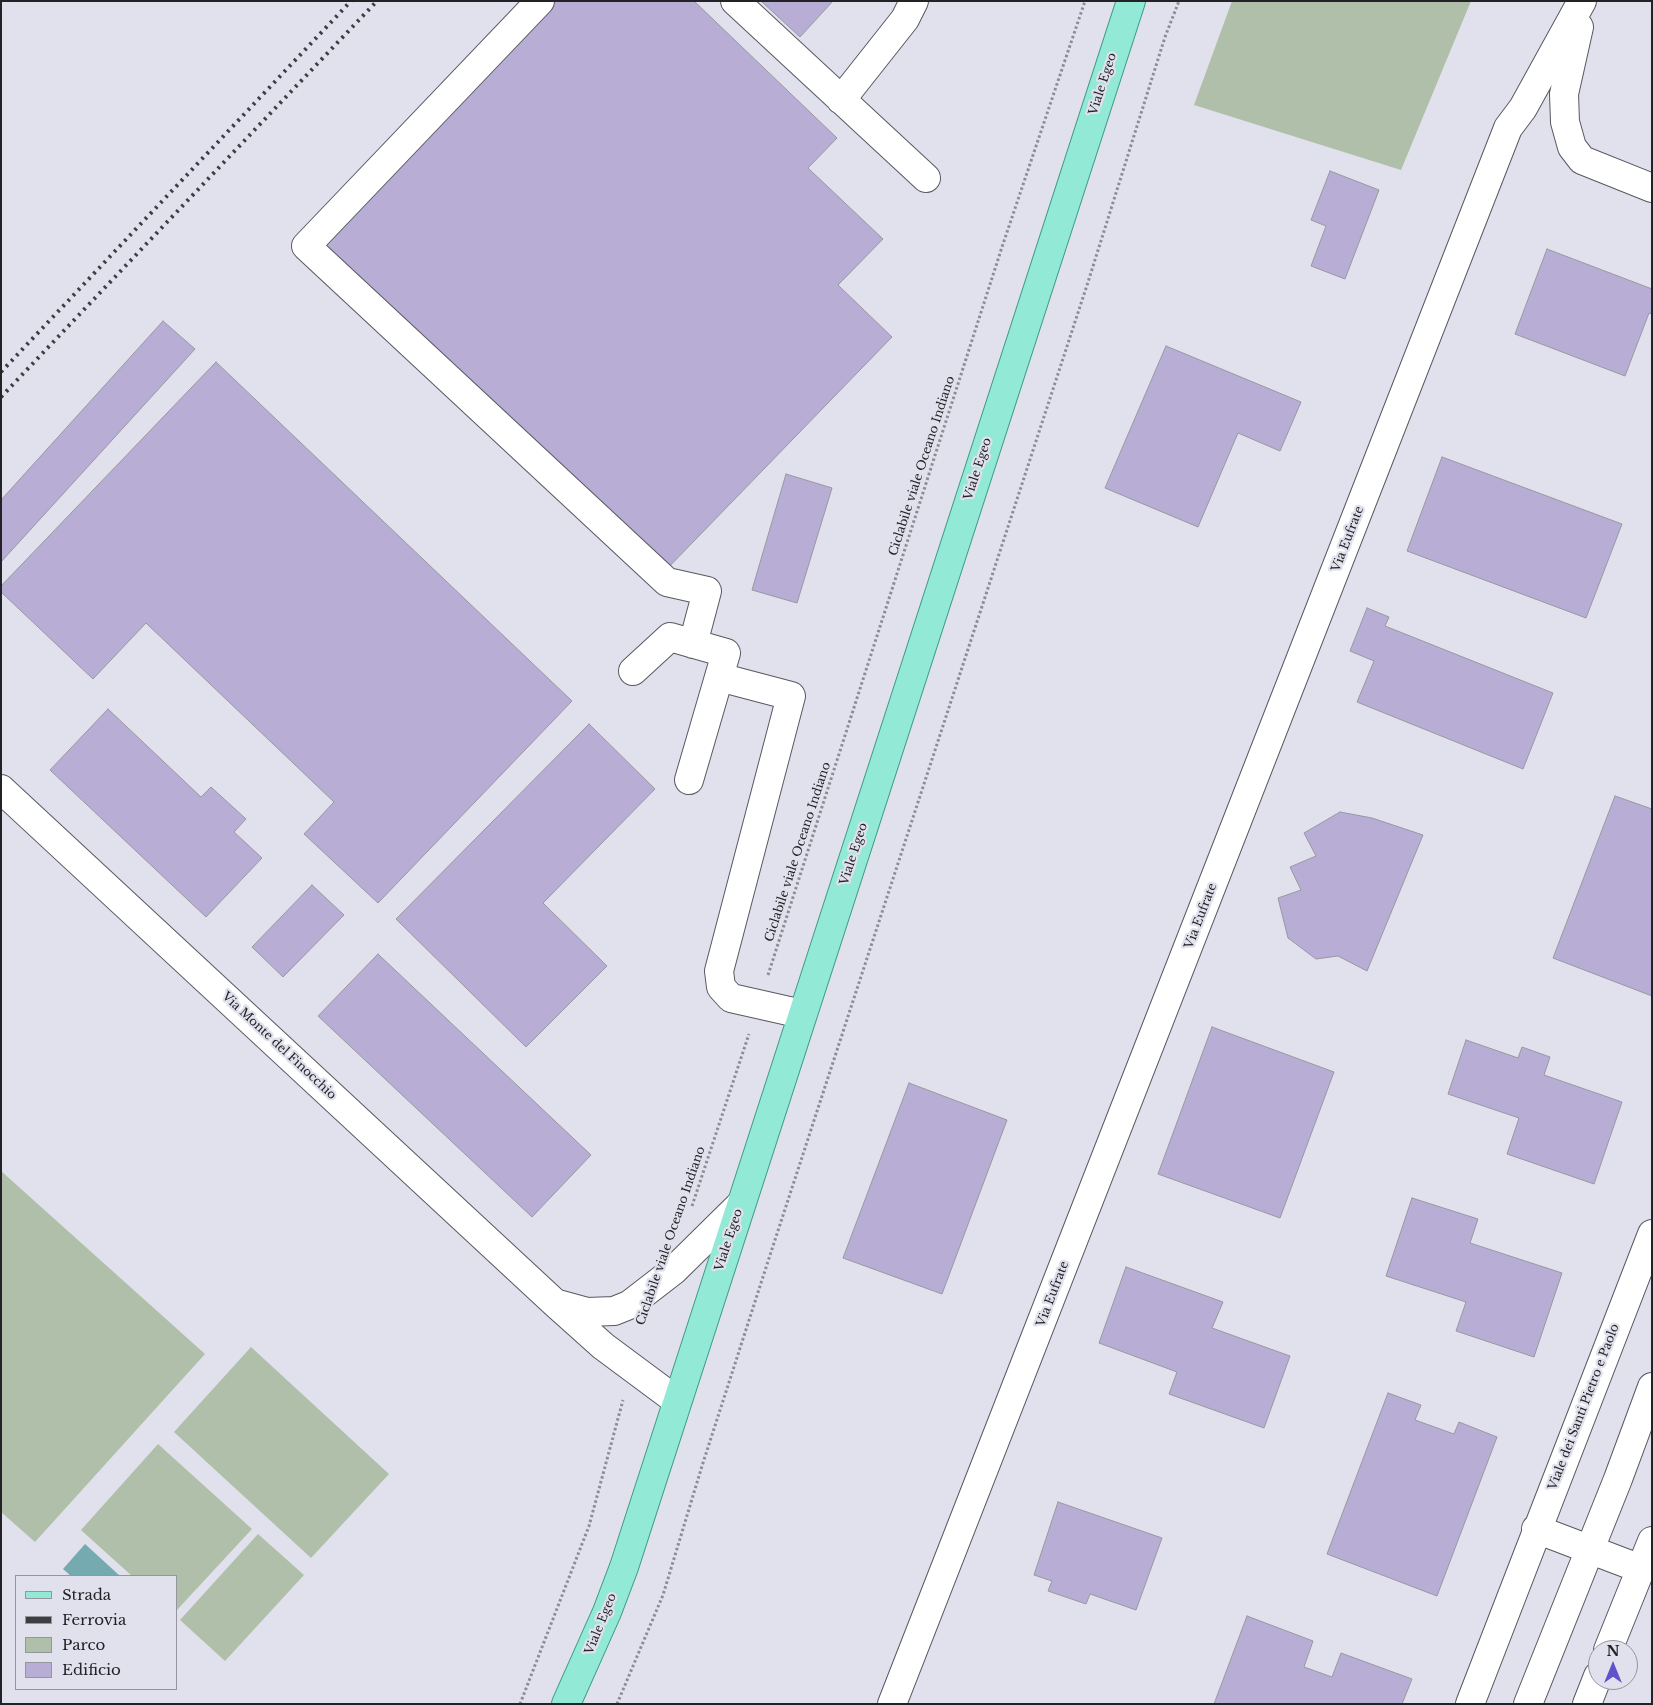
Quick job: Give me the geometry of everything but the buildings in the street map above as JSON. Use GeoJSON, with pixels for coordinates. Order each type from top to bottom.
{"type":"FeatureCollection","features":[{"type":"Feature","properties":{"kind":"main road","name":"Viale Egeo"},"geometry":{"type":"LineString","coordinates":[[566,1704],[607,1612],[624,1567],[1131,1]]}},
{"type":"Feature","properties":{"kind":"street"},"geometry":{"type":"LineString","coordinates":[[540,1],[306,246],[667,582],[708,591],[693,644]]}},
{"type":"Feature","properties":{"kind":"street"},"geometry":{"type":"LineString","coordinates":[[735,1],[926,178]]}},
{"type":"Feature","properties":{"kind":"street"},"geometry":{"type":"LineString","coordinates":[[841,100],[905,19],[914,1]]}},
{"type":"Feature","properties":{"kind":"street"},"geometry":{"type":"LineString","coordinates":[[1584,1],[1564,94],[1563,109],[1568,136],[1572,147],[1582,160],[1652,188]]}},
{"type":"Feature","properties":{"kind":"street","name":"Via Eufrate"},"geometry":{"type":"LineString","coordinates":[[892,1704],[1508,128],[1523,108],[1584,1]]}},
{"type":"Feature","properties":{"kind":"street"},"geometry":{"type":"LineString","coordinates":[[633,671],[670,637],[726,653],[689,780]]}},
{"type":"Feature","properties":{"kind":"street"},"geometry":{"type":"LineString","coordinates":[[719,677],[791,696],[719,971],[721,987],[731,998],[802,1014]]}},
{"type":"Feature","properties":{"kind":"street","name":"Via Monte del Finocchio"},"geometry":{"type":"LineString","coordinates":[[1,789],[556,1304],[603,1346],[677,1401]]}},
{"type":"Feature","properties":{"kind":"street","name":"Via Monte del Finocchio"},"geometry":{"type":"LineString","coordinates":[[556,1304],[587,1312],[614,1311],[629,1305],[674,1271],[740,1205]]}},
{"type":"Feature","properties":{"kind":"street","name":"Viale dei Santi Pietro e Paolo"},"geometry":{"type":"LineString","coordinates":[[1470,1704],[1536,1529],[1642,1288],[1652,1234]]}},
{"type":"Feature","properties":{"kind":"street"},"geometry":{"type":"LineString","coordinates":[[1528,1704],[1590,1550],[1652,1387]]}},
{"type":"Feature","properties":{"kind":"street"},"geometry":{"type":"LineString","coordinates":[[1536,1529],[1641,1568]]}},
{"type":"Feature","properties":{"kind":"street"},"geometry":{"type":"LineString","coordinates":[[1612,1640],[1652,1541]]}},
{"type":"Feature","properties":{"kind":"street"},"geometry":{"type":"LineString","coordinates":[[1587,1704],[1592,1690]]}},
{"type":"Feature","properties":{"kind":"path","name":"Ciclabile viale Oceano Indiano"},"geometry":{"type":"LineString","coordinates":[[691,1208],[759,1004],[984,302],[1085,1]]}},
{"type":"Feature","properties":{"kind":"path"},"geometry":{"type":"LineString","coordinates":[[617,1704],[663,1595],[702,1466],[772,1249],[1089,279],[1165,37],[1179,1]]}},
{"type":"Feature","properties":{"kind":"path"},"geometry":{"type":"LineString","coordinates":[[520,1704],[589,1526],[618,1415],[634,1369]]}},
{"type":"Feature","properties":{"kind":"green space"},"geometry":{"type":"Polygon","coordinates":[[[1232,1],[1471,1],[1401,170],[1194,105],[1232,1]]]}},
{"type":"Feature","properties":{"kind":"green space"},"geometry":{"type":"Polygon","coordinates":[[[1,1171],[205,1354],[35,1542],[1,1512],[1,1171]]]}},
{"type":"Feature","properties":{"kind":"green space"},"geometry":{"type":"Polygon","coordinates":[[[251,1347],[389,1474],[311,1558],[174,1432],[251,1347]]]}},
{"type":"Feature","properties":{"kind":"green space"},"geometry":{"type":"Polygon","coordinates":[[[158,1444],[252,1529],[178,1609],[178,1575],[131,1575],[81,1530],[158,1444]]]}},
{"type":"Feature","properties":{"kind":"green space"},"geometry":{"type":"Polygon","coordinates":[[[258,1534],[304,1575],[225,1661],[180,1620],[258,1534]]]}},
{"type":"Feature","properties":{"kind":"water"},"geometry":{"type":"Polygon","coordinates":[[[85,1544],[119,1575],[70,1575],[63,1569],[85,1544]]]}},
{"type":"Feature","properties":{"kind":"railway"},"geometry":{"type":"LineString","coordinates":[[1,372],[351,1]]}},
{"type":"Feature","properties":{"kind":"railway"},"geometry":{"type":"LineString","coordinates":[[1,397],[377,1]]}}]}
